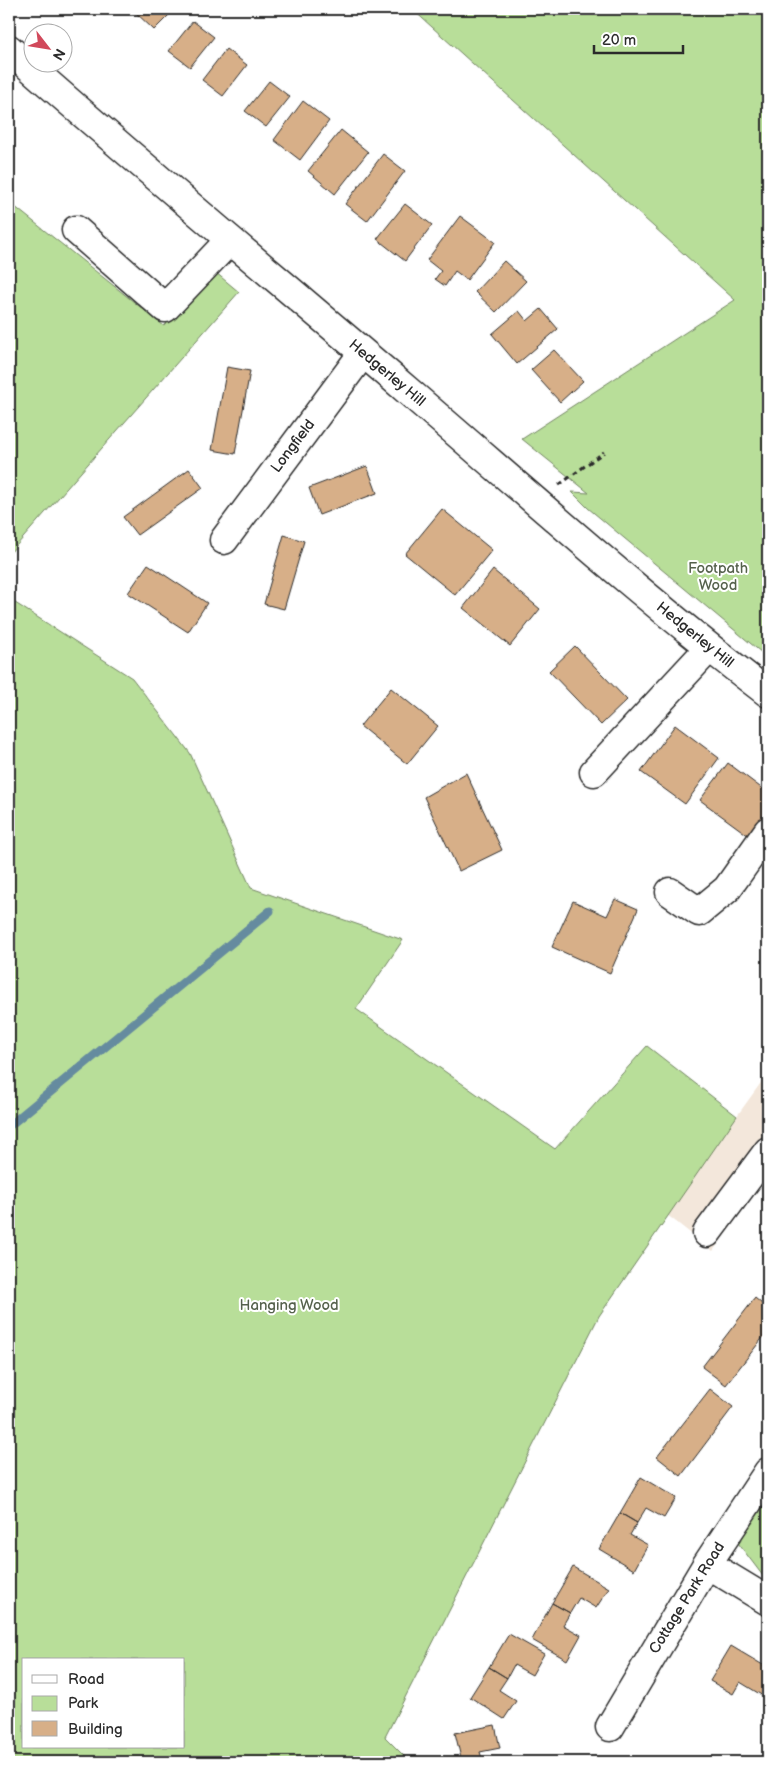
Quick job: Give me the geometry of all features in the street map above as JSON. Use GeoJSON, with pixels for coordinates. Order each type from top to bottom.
{"type":"FeatureCollection","features":[{"type":"Feature","properties":{"kind":"street","name":"Hedgerley Hill"},"geometry":{"type":"LineString","coordinates":[[9,49],[115,143],[709,648],[768,693]]}},
{"type":"Feature","properties":{"kind":"street"},"geometry":{"type":"LineString","coordinates":[[76,230],[165,308],[230,240]]}},
{"type":"Feature","properties":{"kind":"street","name":"Longfield"},"geometry":{"type":"LineString","coordinates":[[224,540],[363,353]]}},
{"type":"Feature","properties":{"kind":"street"},"geometry":{"type":"LineString","coordinates":[[594,772],[709,648]]}},
{"type":"Feature","properties":{"kind":"street"},"geometry":{"type":"LineString","coordinates":[[670,892],[699,912],[727,889],[768,831]]}},
{"type":"Feature","properties":{"kind":"street"},"geometry":{"type":"LineString","coordinates":[[707,1233],[768,1151]]}},
{"type":"Feature","properties":{"kind":"street","name":"Cottage Park Road"},"geometry":{"type":"LineString","coordinates":[[610,1727],[707,1564],[768,1472]]}},
{"type":"Feature","properties":{"kind":"street"},"geometry":{"type":"LineString","coordinates":[[707,1564],[768,1601]]}},
{"type":"Feature","properties":{"kind":"path"},"geometry":{"type":"LineString","coordinates":[[537,502],[604,452]]}},
{"type":"Feature","properties":{"kind":"shaded area"},"geometry":{"type":"Polygon","coordinates":[[[768,1073],[768,1175],[713,1251],[666,1214],[768,1073]]]}},
{"type":"Feature","properties":{"kind":"green space","name":"Footpath Wood"},"geometry":{"type":"Polygon","coordinates":[[[412,9],[768,9],[768,658],[588,508],[572,492],[589,493],[522,439],[735,300],[412,9]]]}},
{"type":"Feature","properties":{"kind":"green space"},"geometry":{"type":"Polygon","coordinates":[[[9,202],[164,326],[215,272],[239,292],[9,554],[9,202]]]}},
{"type":"Feature","properties":{"kind":"green space","name":"Hanging Wood"},"geometry":{"type":"Polygon","coordinates":[[[9,599],[132,678],[190,753],[251,888],[403,940],[356,1009],[555,1149],[647,1046],[737,1116],[599,1316],[385,1737],[410,1762],[9,1762],[9,599]]]}},
{"type":"Feature","properties":{"kind":"green space"},"geometry":{"type":"Polygon","coordinates":[[[768,1490],[768,1579],[763,1576],[735,1539],[768,1490]]]}},
{"type":"Feature","properties":{"kind":"building"},"geometry":{"type":"Polygon","coordinates":[[[136,9],[175,9],[154,30],[134,11],[136,9]]]}},
{"type":"Feature","properties":{"kind":"building"},"geometry":{"type":"Polygon","coordinates":[[[193,21],[214,37],[190,67],[169,51],[193,21]]]}},
{"type":"Feature","properties":{"kind":"building"},"geometry":{"type":"Polygon","coordinates":[[[226,49],[247,65],[223,96],[202,80],[226,49]]]}},
{"type":"Feature","properties":{"kind":"building"},"geometry":{"type":"Polygon","coordinates":[[[269,81],[290,97],[266,127],[245,111],[269,81]]]}},
{"type":"Feature","properties":{"kind":"building"},"geometry":{"type":"Polygon","coordinates":[[[303,101],[329,121],[300,160],[274,140],[303,101]]]}},
{"type":"Feature","properties":{"kind":"building"},"geometry":{"type":"Polygon","coordinates":[[[341,130],[368,152],[335,194],[308,171],[341,130]]]}},
{"type":"Feature","properties":{"kind":"building"},"geometry":{"type":"Polygon","coordinates":[[[383,154],[405,171],[367,221],[345,204],[383,154]]]}},
{"type":"Feature","properties":{"kind":"building"},"geometry":{"type":"Polygon","coordinates":[[[405,204],[432,225],[405,261],[377,239],[405,204]]]}},
{"type":"Feature","properties":{"kind":"building"},"geometry":{"type":"Polygon","coordinates":[[[460,216],[495,242],[467,280],[455,271],[445,286],[435,279],[441,271],[427,260],[460,216]]]}},
{"type":"Feature","properties":{"kind":"building"},"geometry":{"type":"Polygon","coordinates":[[[504,261],[526,281],[496,312],[475,292],[504,261]]]}},
{"type":"Feature","properties":{"kind":"building"},"geometry":{"type":"Polygon","coordinates":[[[541,309],[558,329],[517,364],[492,334],[519,311],[527,321],[541,309]]]}},
{"type":"Feature","properties":{"kind":"building"},"geometry":{"type":"Polygon","coordinates":[[[554,350],[583,381],[560,402],[531,370],[554,350]]]}},
{"type":"Feature","properties":{"kind":"building"},"geometry":{"type":"Polygon","coordinates":[[[227,367],[250,371],[235,454],[212,450],[227,367]]]}},
{"type":"Feature","properties":{"kind":"building"},"geometry":{"type":"Polygon","coordinates":[[[367,466],[377,493],[319,515],[309,488],[367,466]]]}},
{"type":"Feature","properties":{"kind":"building"},"geometry":{"type":"Polygon","coordinates":[[[189,469],[203,488],[137,535],[123,517],[189,469]]]}},
{"type":"Feature","properties":{"kind":"building"},"geometry":{"type":"Polygon","coordinates":[[[442,509],[492,550],[455,595],[405,554],[442,509]]]}},
{"type":"Feature","properties":{"kind":"building"},"geometry":{"type":"Polygon","coordinates":[[[284,535],[304,541],[284,609],[264,604],[284,535]]]}},
{"type":"Feature","properties":{"kind":"building"},"geometry":{"type":"Polygon","coordinates":[[[148,564],[207,603],[188,632],[128,593],[148,564]]]}},
{"type":"Feature","properties":{"kind":"building"},"geometry":{"type":"Polygon","coordinates":[[[493,570],[540,609],[510,646],[463,608],[493,570]]]}},
{"type":"Feature","properties":{"kind":"building"},"geometry":{"type":"Polygon","coordinates":[[[575,646],[627,700],[601,725],[549,671],[575,646]]]}},
{"type":"Feature","properties":{"kind":"building"},"geometry":{"type":"Polygon","coordinates":[[[391,688],[438,726],[407,764],[360,726],[391,688]]]}},
{"type":"Feature","properties":{"kind":"building"},"geometry":{"type":"Polygon","coordinates":[[[675,725],[719,758],[685,804],[641,772],[675,725]]]}},
{"type":"Feature","properties":{"kind":"building"},"geometry":{"type":"Polygon","coordinates":[[[728,763],[768,793],[768,810],[749,836],[700,800],[728,763]]]}},
{"type":"Feature","properties":{"kind":"building"},"geometry":{"type":"Polygon","coordinates":[[[466,773],[502,850],[459,871],[424,797],[466,773]]]}},
{"type":"Feature","properties":{"kind":"building"},"geometry":{"type":"Polygon","coordinates":[[[615,899],[638,909],[610,973],[552,947],[573,901],[607,916],[615,899]]]}},
{"type":"Feature","properties":{"kind":"building"},"geometry":{"type":"Polygon","coordinates":[[[768,1274],[768,1284],[763,1280],[768,1274]]]}},
{"type":"Feature","properties":{"kind":"building"},"geometry":{"type":"Polygon","coordinates":[[[755,1298],[768,1309],[768,1331],[726,1385],[702,1367],[755,1298]]]}},
{"type":"Feature","properties":{"kind":"building"},"geometry":{"type":"Polygon","coordinates":[[[710,1389],[733,1407],[681,1476],[657,1457],[710,1389]]]}},
{"type":"Feature","properties":{"kind":"building"},"geometry":{"type":"Polygon","coordinates":[[[641,1477],[676,1498],[664,1518],[646,1508],[637,1523],[620,1513],[641,1477]]]}},
{"type":"Feature","properties":{"kind":"building"},"geometry":{"type":"Polygon","coordinates":[[[620,1513],[637,1523],[630,1535],[648,1545],[634,1570],[599,1549],[620,1513]]]}},
{"type":"Feature","properties":{"kind":"building"},"geometry":{"type":"Polygon","coordinates":[[[573,1567],[609,1588],[596,1608],[579,1598],[570,1613],[552,1603],[573,1567]]]}},
{"type":"Feature","properties":{"kind":"building"},"geometry":{"type":"Polygon","coordinates":[[[552,1603],[570,1613],[563,1625],[581,1635],[567,1660],[532,1640],[552,1603]]]}},
{"type":"Feature","properties":{"kind":"building"},"geometry":{"type":"Polygon","coordinates":[[[509,1634],[544,1654],[532,1675],[514,1665],[507,1678],[489,1667],[509,1634]]]}},
{"type":"Feature","properties":{"kind":"building"},"geometry":{"type":"Polygon","coordinates":[[[731,1646],[768,1668],[768,1699],[740,1682],[733,1694],[710,1681],[731,1646]]]}},
{"type":"Feature","properties":{"kind":"building"},"geometry":{"type":"Polygon","coordinates":[[[489,1667],[507,1678],[499,1690],[516,1701],[504,1719],[470,1697],[489,1667]]]}},
{"type":"Feature","properties":{"kind":"building"},"geometry":{"type":"Polygon","coordinates":[[[495,1725],[500,1748],[480,1752],[483,1762],[462,1762],[455,1733],[495,1725]]]}},
{"type":"Feature","properties":{"kind":"waterway"},"geometry":{"type":"LineString","coordinates":[[9,1126],[270,911]]}}]}
